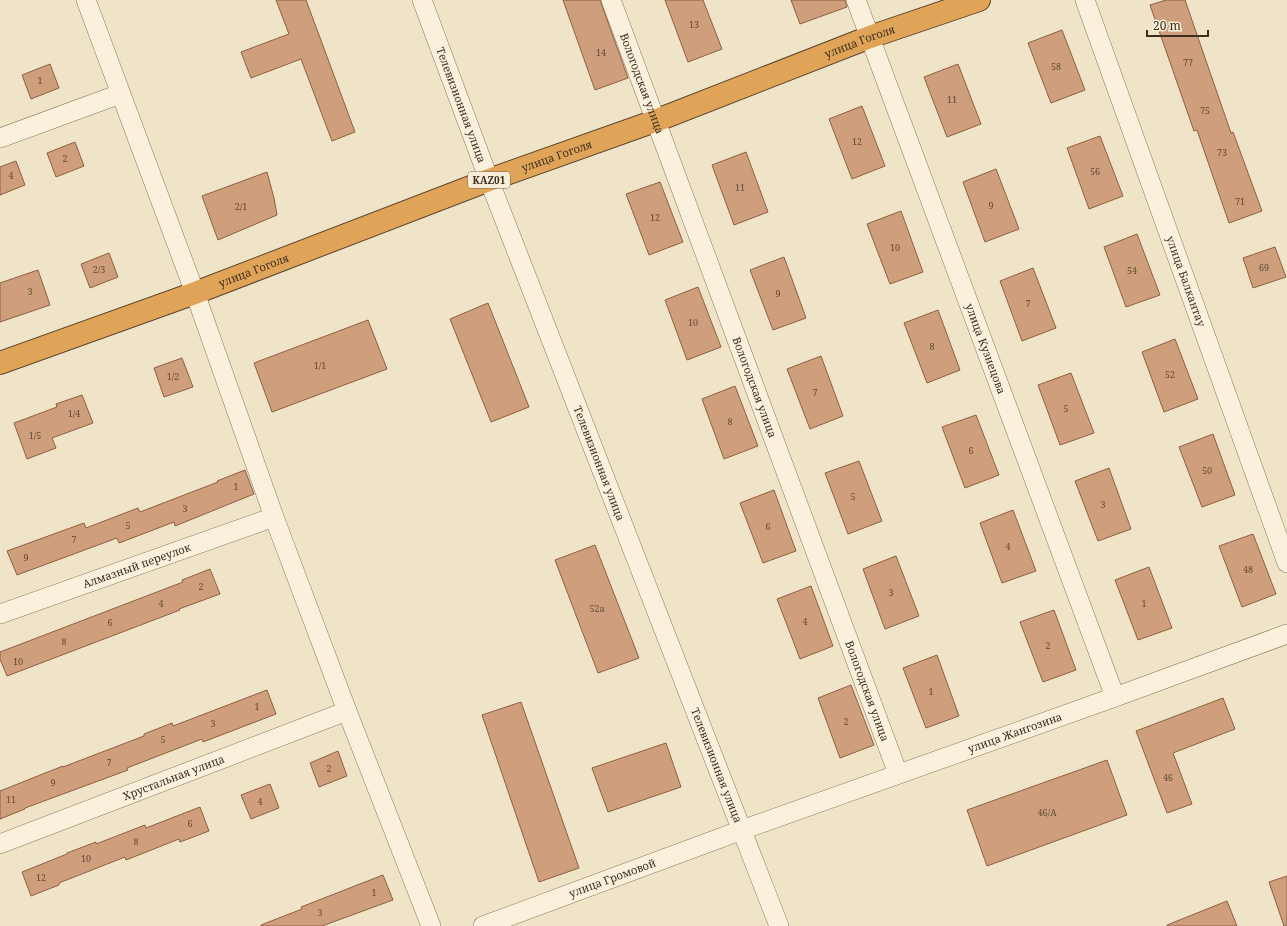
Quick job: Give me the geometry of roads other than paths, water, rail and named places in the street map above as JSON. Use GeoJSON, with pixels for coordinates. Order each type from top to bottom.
{"type":"FeatureCollection","features":[{"type":"Feature","properties":{"kind":"highway","name":"улица Гоголя"},"geometry":{"type":"LineString","coordinates":[[0,363],[195,293],[489,180],[655,122],[870,37],[979,0]]}},
{"type":"Feature","properties":{"kind":"street"},"geometry":{"type":"LineString","coordinates":[[86,0],[195,293],[274,517],[347,712],[431,926]]}},
{"type":"Feature","properties":{"kind":"street","name":"Телевизионная улица"},"geometry":{"type":"LineString","coordinates":[[422,0],[489,180],[779,926]]}},
{"type":"Feature","properties":{"kind":"street","name":"Вологодская улица"},"geometry":{"type":"LineString","coordinates":[[611,0],[898,774]]}},
{"type":"Feature","properties":{"kind":"street","name":"улица Кузнецова"},"geometry":{"type":"LineString","coordinates":[[856,0],[1116,697]]}},
{"type":"Feature","properties":{"kind":"street","name":"улица Балкантау"},"geometry":{"type":"LineString","coordinates":[[1085,0],[1287,563]]}},
{"type":"Feature","properties":{"kind":"street"},"geometry":{"type":"LineString","coordinates":[[0,138],[120,94]]}},
{"type":"Feature","properties":{"kind":"street","name":"Алмазный переулок"},"geometry":{"type":"LineString","coordinates":[[0,614],[274,517]]}},
{"type":"Feature","properties":{"kind":"street","name":"улица Жангозина"},"geometry":{"type":"LineString","coordinates":[[742,830],[1116,697],[1287,634]]}},
{"type":"Feature","properties":{"kind":"street","name":"Хрустальная улица"},"geometry":{"type":"LineString","coordinates":[[0,844],[347,712]]}},
{"type":"Feature","properties":{"kind":"street","name":"улица Громовой"},"geometry":{"type":"LineString","coordinates":[[483,926],[742,830]]}}]}
